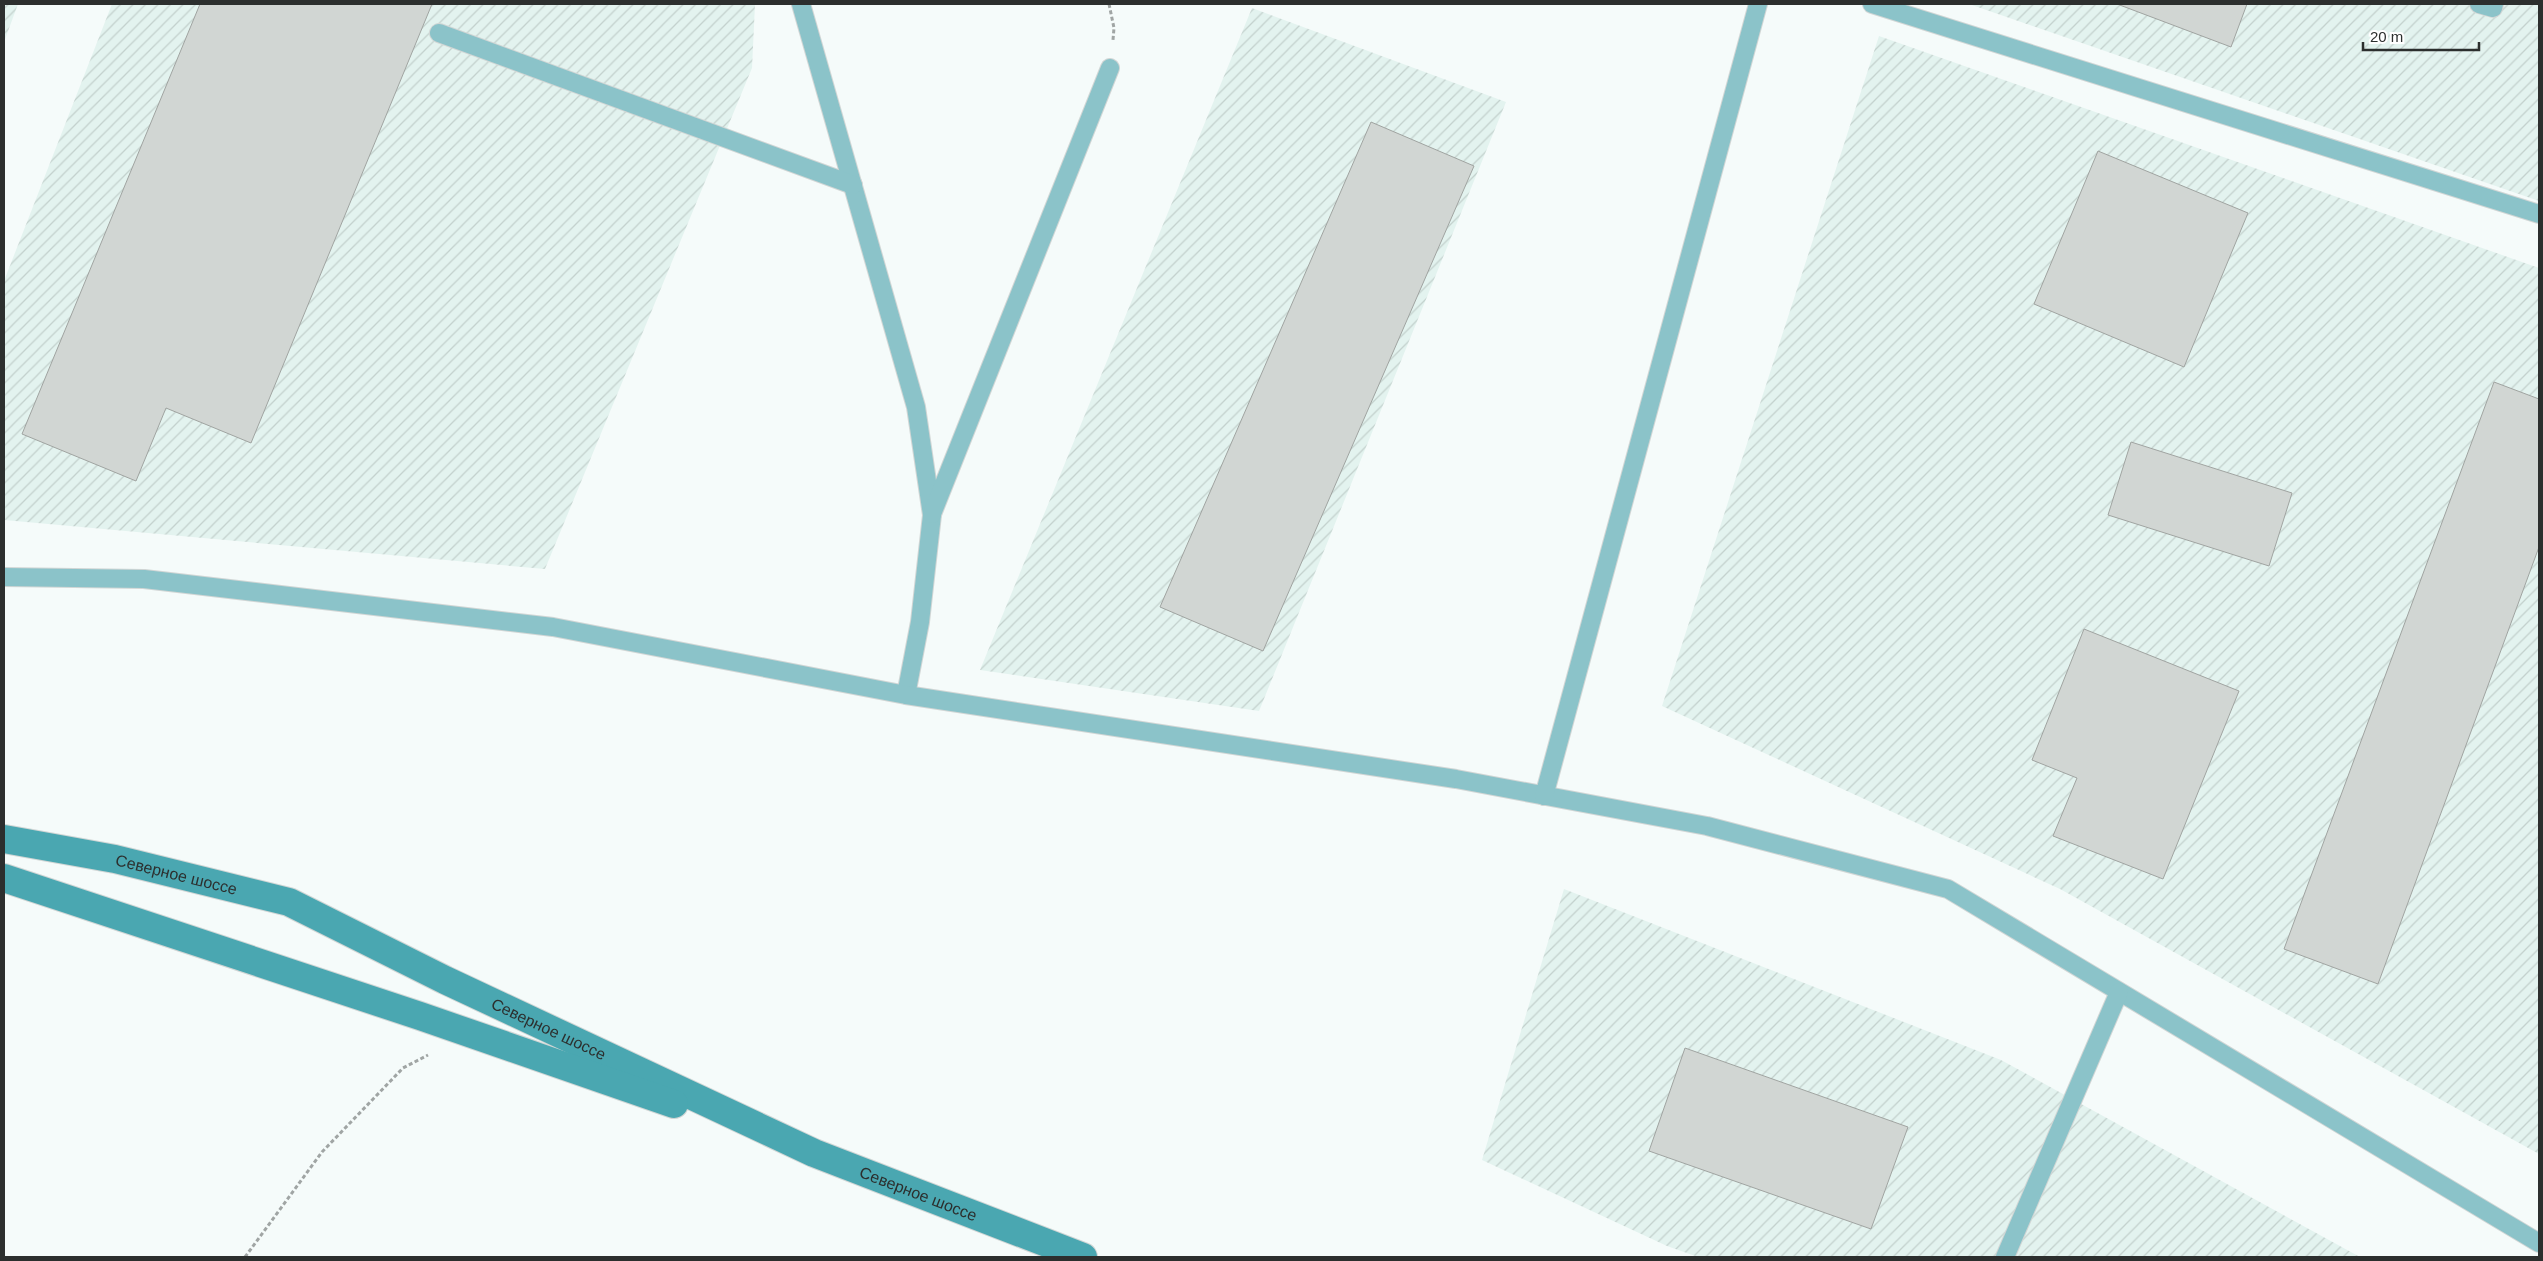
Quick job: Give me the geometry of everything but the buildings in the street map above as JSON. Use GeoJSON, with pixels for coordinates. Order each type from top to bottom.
{"type":"FeatureCollection","features":[{"type":"Feature","properties":{"kind":"main road","name":"Северное шоссе"},"geometry":{"type":"LineString","coordinates":[[4,839],[115,859],[290,902],[445,980],[814,1153],[1083,1257]]}},
{"type":"Feature","properties":{"kind":"main road"},"geometry":{"type":"LineString","coordinates":[[4,878],[471,1034],[814,1153]]}},
{"type":"Feature","properties":{"kind":"lane"},"geometry":{"type":"LineString","coordinates":[[801,4],[916,406],[932,515],[920,622],[906,695]]}},
{"type":"Feature","properties":{"kind":"lane"},"geometry":{"type":"LineString","coordinates":[[1544,796],[1758,4]]}},
{"type":"Feature","properties":{"kind":"lane"},"geometry":{"type":"LineString","coordinates":[[1872,4],[2539,214]]}},
{"type":"Feature","properties":{"kind":"lane"},"geometry":{"type":"LineString","coordinates":[[2479,4],[2493,8],[2494,4]]}},
{"type":"Feature","properties":{"kind":"lane"},"geometry":{"type":"LineString","coordinates":[[439,32],[853,184]]}},
{"type":"Feature","properties":{"kind":"lane"},"geometry":{"type":"LineString","coordinates":[[932,515],[1110,68]]}},
{"type":"Feature","properties":{"kind":"lane"},"geometry":{"type":"LineString","coordinates":[[4,576],[144,579],[553,627],[906,695],[1348,761],[1707,826],[1948,889],[2539,1243]]}},
{"type":"Feature","properties":{"kind":"lane"},"geometry":{"type":"LineString","coordinates":[[2005,1257],[2119,992]]}},
{"type":"Feature","properties":{"kind":"path"},"geometry":{"type":"LineString","coordinates":[[1109,4],[1114,28],[1110,68]]}},
{"type":"Feature","properties":{"kind":"path"},"geometry":{"type":"LineString","coordinates":[[245,1257],[322,1152],[403,1068],[471,1034]]}},
{"type":"Feature","properties":{"kind":"shaded area"},"geometry":{"type":"Polygon","coordinates":[[[4,4],[18,4],[4,42],[4,4]]]}},
{"type":"Feature","properties":{"kind":"shaded area"},"geometry":{"type":"Polygon","coordinates":[[[112,4],[755,4],[752,68],[545,569],[4,520],[4,281],[112,4]]]}},
{"type":"Feature","properties":{"kind":"shaded area"},"geometry":{"type":"Polygon","coordinates":[[[1969,4],[2539,4],[2539,201],[1969,4]]]}},
{"type":"Feature","properties":{"kind":"shaded area"},"geometry":{"type":"Polygon","coordinates":[[[1252,8],[1506,102],[1259,711],[980,670],[1252,8]]]}},
{"type":"Feature","properties":{"kind":"shaded area"},"geometry":{"type":"Polygon","coordinates":[[[1879,36],[2539,268],[2539,1154],[2060,889],[1662,706],[1879,36]]]}},
{"type":"Feature","properties":{"kind":"shaded area"},"geometry":{"type":"Polygon","coordinates":[[[1564,889],[2001,1060],[2360,1257],[1698,1257],[1667,1246],[1482,1160],[1564,889]]]}}]}
